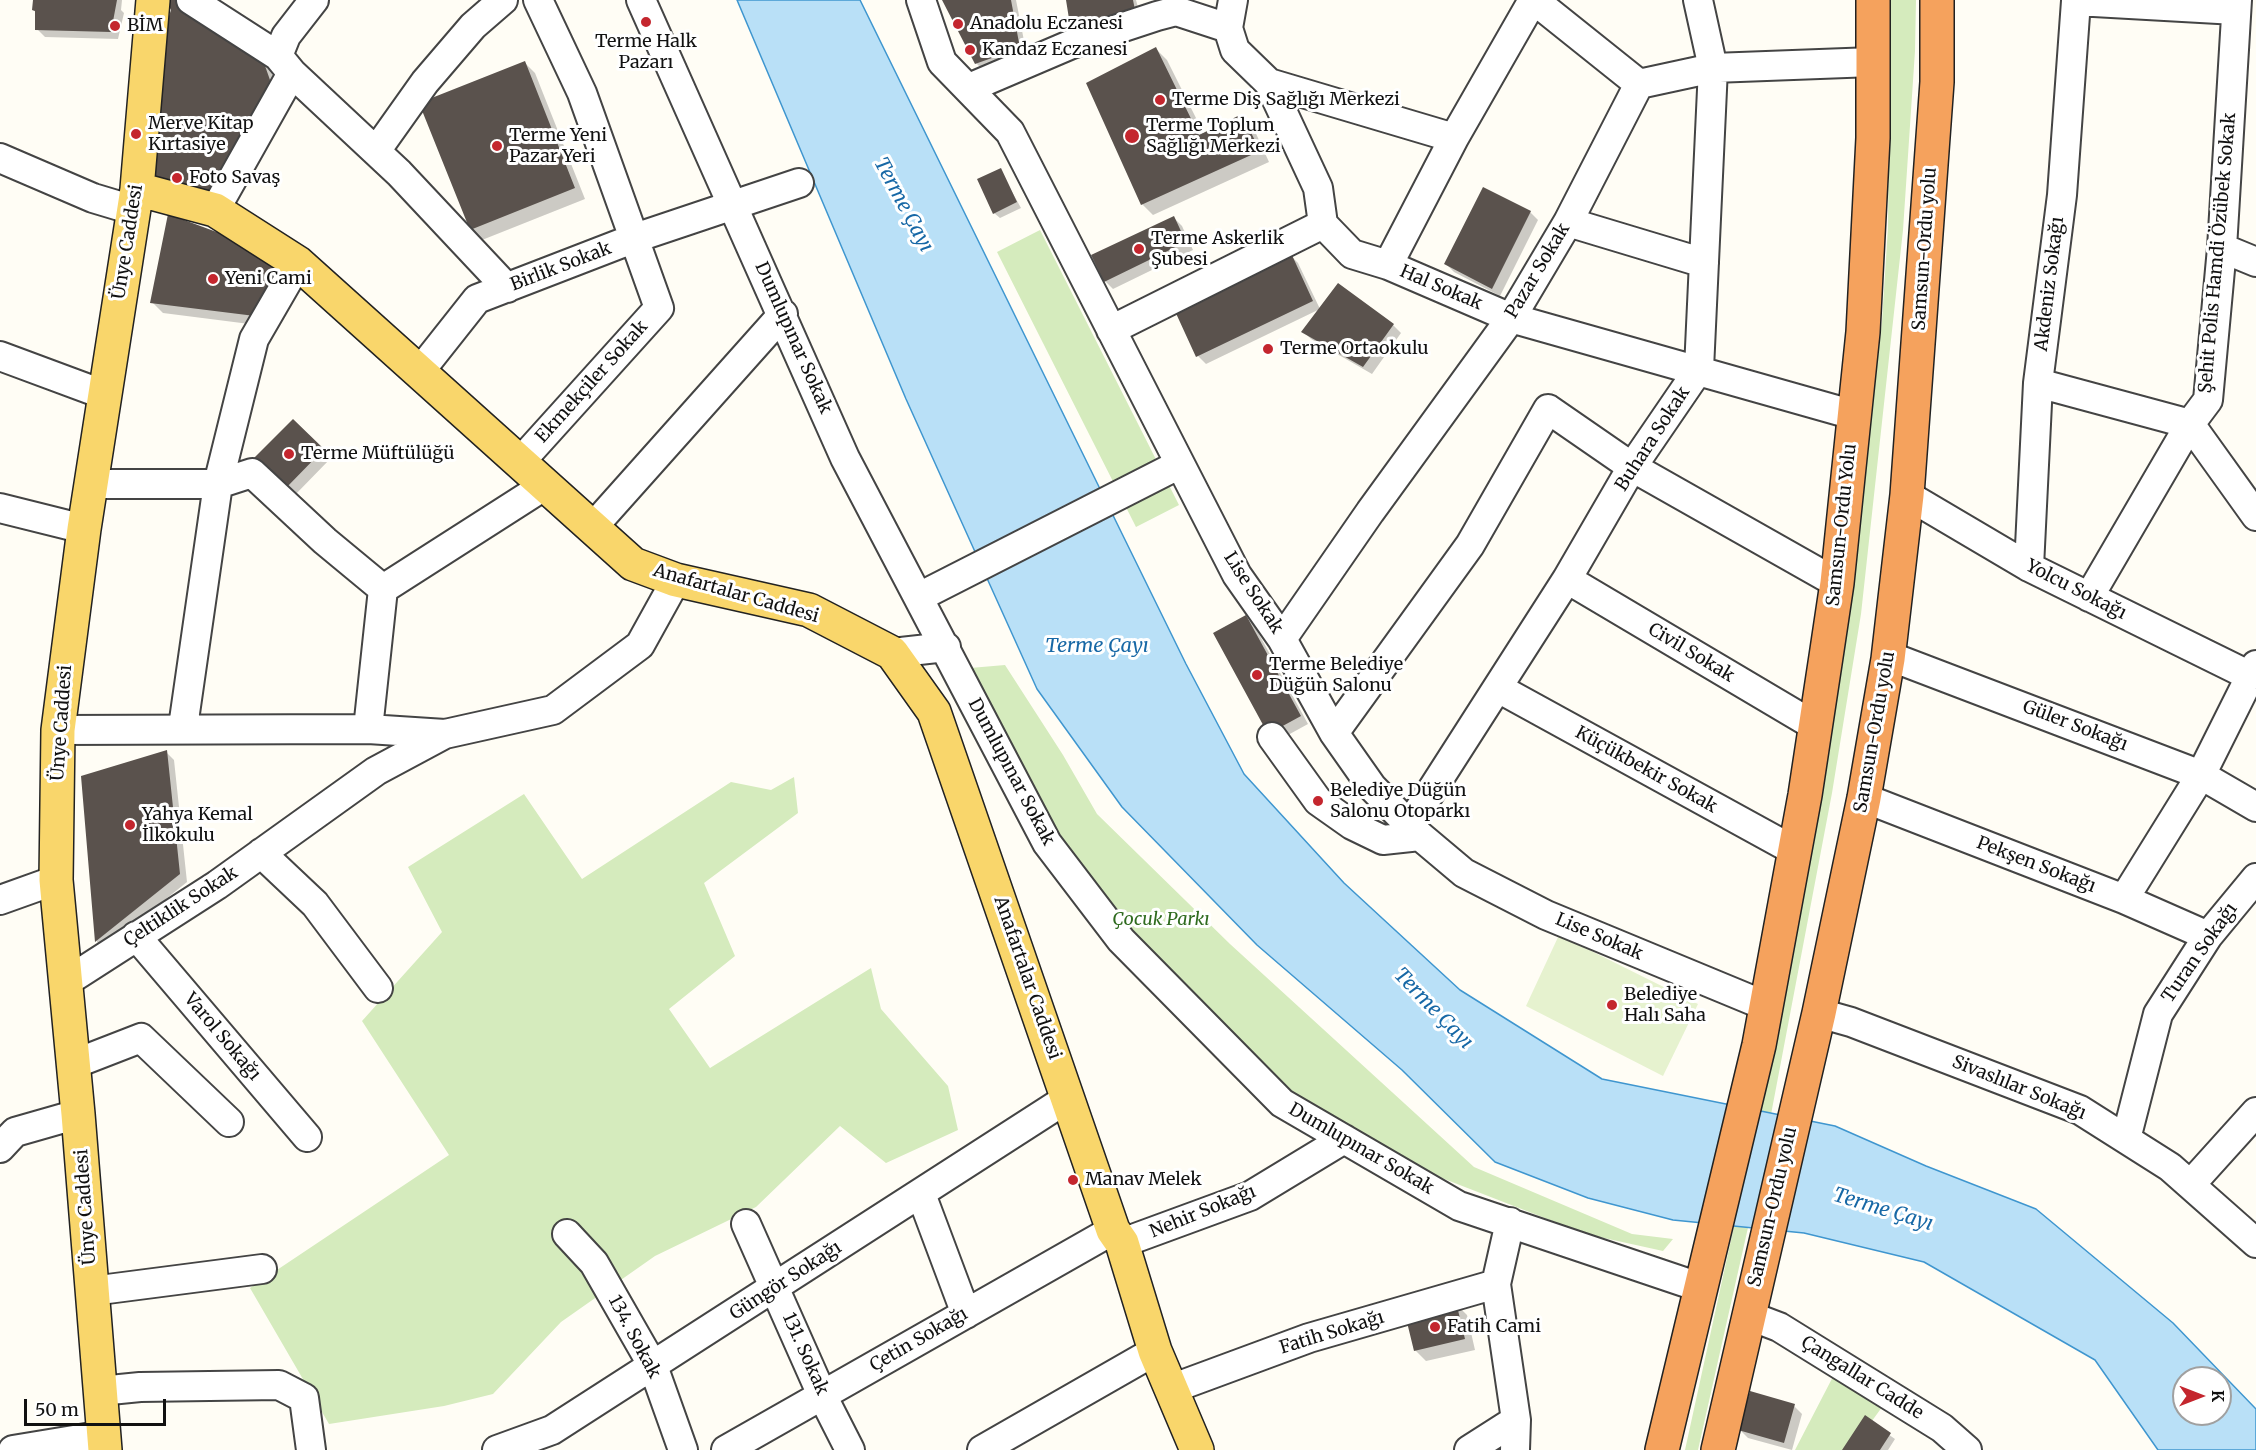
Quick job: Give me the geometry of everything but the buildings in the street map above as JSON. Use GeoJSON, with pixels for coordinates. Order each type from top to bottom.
{"type":"FeatureCollection","features":[{"type":"Feature","properties":{"kind":"highway","name":"Samsun-Ordu Yolu"},"geometry":{"type":"LineString","coordinates":[[1702,1288],[1759,1045],[1795,851],[1837,583],[1863,332],[1873,138],[1873,0]]}},
{"type":"Feature","properties":{"kind":"highway","name":"Samsun-Ordu yolu"},"geometry":{"type":"LineString","coordinates":[[1718,1450],[1819,1013],[1864,798],[1889,656],[1907,495],[1937,82],[1937,0]]}},
{"type":"Feature","properties":{"kind":"highway"},"geometry":{"type":"LineString","coordinates":[[1662,1450],[1702,1288]]}},
{"type":"Feature","properties":{"kind":"main road","name":"Ünye Caddesi"},"geometry":{"type":"LineString","coordinates":[[104,1443],[74,1064],[56,880],[58,730],[84,529],[135,199],[153,0]]}},
{"type":"Feature","properties":{"kind":"main road","name":"Anafartalar Caddesi"},"geometry":{"type":"LineString","coordinates":[[135,199],[215,210],[298,263],[420,370],[544,486],[633,564],[676,580],[809,610],[892,653],[934,712],[1155,1351],[1197,1450]]}},
{"type":"Feature","properties":{"kind":"street"},"geometry":{"type":"LineString","coordinates":[[191,0],[285,64],[376,151],[507,288]]}},
{"type":"Feature","properties":{"kind":"street"},"geometry":{"type":"LineString","coordinates":[[215,210],[285,64],[286,36],[314,0]]}},
{"type":"Feature","properties":{"kind":"street"},"geometry":{"type":"LineString","coordinates":[[376,151],[425,82],[473,26],[503,0]]}},
{"type":"Feature","properties":{"kind":"street","name":"Ekmekçiler Sokak"},"geometry":{"type":"LineString","coordinates":[[520,462],[658,308],[582,93],[538,0]]}},
{"type":"Feature","properties":{"kind":"street","name":"Dumlupınar Sokak"},"geometry":{"type":"LineString","coordinates":[[641,0],[783,314],[845,458],[1047,843],[1121,940],[1282,1103],[1459,1206],[1702,1288]]}},
{"type":"Feature","properties":{"kind":"street","name":"Lise Sokak"},"geometry":{"type":"LineString","coordinates":[[921,0],[942,62],[1010,132],[1237,574],[1282,639],[1334,733],[1372,787],[1415,830],[1464,873],[1521,903],[1630,951],[1766,1006]]}},
{"type":"Feature","properties":{"kind":"street"},"geometry":{"type":"LineString","coordinates":[[1233,0],[1228,28],[1235,50],[1269,83],[1318,188],[1323,224],[1352,254],[1388,265]]}},
{"type":"Feature","properties":{"kind":"street"},"geometry":{"type":"LineString","coordinates":[[1534,0],[1639,84],[1713,68],[1873,62]]}},
{"type":"Feature","properties":{"kind":"street","name":"Hal Sokak"},"geometry":{"type":"LineString","coordinates":[[1534,0],[1454,138],[1388,265],[1511,318],[1699,369],[1854,415]]}},
{"type":"Feature","properties":{"kind":"street","name":"Buhara Sokak"},"geometry":{"type":"LineString","coordinates":[[1415,830],[1632,467],[1699,369],[1713,68],[1698,0]]}},
{"type":"Feature","properties":{"kind":"street"},"geometry":{"type":"LineString","coordinates":[[2076,1],[2237,5]]}},
{"type":"Feature","properties":{"kind":"street","name":"Akdeniz Sokağı"},"geometry":{"type":"LineString","coordinates":[[2029,567],[2038,383],[2062,195],[2076,1]]}},
{"type":"Feature","properties":{"kind":"street","name":"Şehit Polis Hamdi Özübek Sokak"},"geometry":{"type":"LineString","coordinates":[[2089,597],[2190,424],[2208,400],[2222,248],[2237,5]]}},
{"type":"Feature","properties":{"kind":"street"},"geometry":{"type":"LineString","coordinates":[[969,88],[1154,8],[1176,12],[1228,28]]}},
{"type":"Feature","properties":{"kind":"street"},"geometry":{"type":"LineString","coordinates":[[1269,83],[1454,138]]}},
{"type":"Feature","properties":{"kind":"street","name":"Pazar Sokak"},"geometry":{"type":"LineString","coordinates":[[1282,639],[1370,512],[1511,318],[1568,222],[1639,84]]}},
{"type":"Feature","properties":{"kind":"street"},"geometry":{"type":"LineString","coordinates":[[0,158],[93,198],[135,199]]}},
{"type":"Feature","properties":{"kind":"street","name":"Birlik Sokak"},"geometry":{"type":"LineString","coordinates":[[420,370],[477,299],[635,238],[799,183]]}},
{"type":"Feature","properties":{"kind":"street"},"geometry":{"type":"LineString","coordinates":[[1568,222],[1704,263]]}},
{"type":"Feature","properties":{"kind":"street"},"geometry":{"type":"LineString","coordinates":[[1111,330],[1323,224]]}},
{"type":"Feature","properties":{"kind":"street"},"geometry":{"type":"LineString","coordinates":[[2222,248],[2256,262]]}},
{"type":"Feature","properties":{"kind":"street"},"geometry":{"type":"LineString","coordinates":[[183,728],[218,484],[254,339],[298,263]]}},
{"type":"Feature","properties":{"kind":"street"},"geometry":{"type":"LineString","coordinates":[[592,528],[783,314]]}},
{"type":"Feature","properties":{"kind":"street"},"geometry":{"type":"LineString","coordinates":[[0,356],[105,395]]}},
{"type":"Feature","properties":{"kind":"street"},"geometry":{"type":"LineString","coordinates":[[2038,383],[2190,424],[2241,491],[2256,516]]}},
{"type":"Feature","properties":{"kind":"street"},"geometry":{"type":"LineString","coordinates":[[1334,733],[1470,545],[1548,409],[1632,467],[1837,583]]}},
{"type":"Feature","properties":{"kind":"street"},"geometry":{"type":"LineString","coordinates":[[919,597],[1180,464]]}},
{"type":"Feature","properties":{"kind":"street"},"geometry":{"type":"LineString","coordinates":[[91,484],[218,484],[252,473],[325,541],[383,589]]}},
{"type":"Feature","properties":{"kind":"street"},"geometry":{"type":"LineString","coordinates":[[383,589],[544,486]]}},
{"type":"Feature","properties":{"kind":"street","name":"Yolcu Sokağı"},"geometry":{"type":"LineString","coordinates":[[1907,495],[2029,567],[2089,597],[2253,671]]}},
{"type":"Feature","properties":{"kind":"street"},"geometry":{"type":"LineString","coordinates":[[0,508],[84,529]]}},
{"type":"Feature","properties":{"kind":"street","name":"Civil Sokak"},"geometry":{"type":"LineString","coordinates":[[1567,579],[1815,726]]}},
{"type":"Feature","properties":{"kind":"street"},"geometry":{"type":"LineString","coordinates":[[58,730],[368,729],[445,734],[554,711],[640,645],[676,580]]}},
{"type":"Feature","properties":{"kind":"street"},"geometry":{"type":"LineString","coordinates":[[368,729],[383,589]]}},
{"type":"Feature","properties":{"kind":"street"},"geometry":{"type":"LineString","coordinates":[[892,653],[946,647]]}},
{"type":"Feature","properties":{"kind":"street","name":"Güler Sokağı"},"geometry":{"type":"LineString","coordinates":[[1889,656],[2201,775],[2256,807]]}},
{"type":"Feature","properties":{"kind":"street"},"geometry":{"type":"LineString","coordinates":[[2124,899],[2201,775],[2253,671]]}},
{"type":"Feature","properties":{"kind":"street","name":"Küçükbekir Sokak"},"geometry":{"type":"LineString","coordinates":[[1498,688],[1795,851]]}},
{"type":"Feature","properties":{"kind":"street","name":"Çeltiklik Sokak"},"geometry":{"type":"LineString","coordinates":[[66,982],[261,853],[376,771],[445,734]]}},
{"type":"Feature","properties":{"kind":"street"},"geometry":{"type":"LineString","coordinates":[[1272,737],[1318,801],[1352,825],[1383,840],[1415,830]]}},
{"type":"Feature","properties":{"kind":"street","name":"Pekşen Sokağı"},"geometry":{"type":"LineString","coordinates":[[1864,798],[2124,899],[2208,936]]}},
{"type":"Feature","properties":{"kind":"street"},"geometry":{"type":"LineString","coordinates":[[261,853],[315,904],[378,988]]}},
{"type":"Feature","properties":{"kind":"street","name":"Turan Sokağı"},"geometry":{"type":"LineString","coordinates":[[2126,1139],[2158,1014],[2208,936],[2256,878]]}},
{"type":"Feature","properties":{"kind":"street"},"geometry":{"type":"LineString","coordinates":[[0,900],[56,880]]}},
{"type":"Feature","properties":{"kind":"street","name":"Varol Sokağı"},"geometry":{"type":"LineString","coordinates":[[136,936],[307,1137]]}},
{"type":"Feature","properties":{"kind":"street","name":"Sivaslılar Sokağı"},"geometry":{"type":"LineString","coordinates":[[1819,1013],[1851,1022],[2080,1110],[2191,1184],[2256,1243]]}},
{"type":"Feature","properties":{"kind":"street"},"geometry":{"type":"LineString","coordinates":[[74,1064],[141,1038],[229,1122]]}},
{"type":"Feature","properties":{"kind":"street","name":"Güngör Sokağı"},"geometry":{"type":"LineString","coordinates":[[496,1450],[525,1445],[552,1430],[1068,1098]]}},
{"type":"Feature","properties":{"kind":"street"},"geometry":{"type":"LineString","coordinates":[[2191,1184],[2256,1112]]}},
{"type":"Feature","properties":{"kind":"street"},"geometry":{"type":"LineString","coordinates":[[0,1148],[15,1132],[78,1114]]}},
{"type":"Feature","properties":{"kind":"street","name":"Nehir Sokağı"},"geometry":{"type":"LineString","coordinates":[[1117,1237],[1250,1196],[1344,1139]]}},
{"type":"Feature","properties":{"kind":"street"},"geometry":{"type":"LineString","coordinates":[[921,1194],[966,1314]]}},
{"type":"Feature","properties":{"kind":"street"},"geometry":{"type":"LineString","coordinates":[[1510,1222],[1496,1284],[1516,1420],[1515,1450]]}},
{"type":"Feature","properties":{"kind":"street","name":"131. Sokak"},"geometry":{"type":"LineString","coordinates":[[746,1224],[822,1395],[850,1450]]}},
{"type":"Feature","properties":{"kind":"street","name":"134. Sokak"},"geometry":{"type":"LineString","coordinates":[[567,1234],[594,1263],[653,1366],[683,1450]]}},
{"type":"Feature","properties":{"kind":"street","name":"Çetin Sokağı"},"geometry":{"type":"LineString","coordinates":[[726,1450],[966,1314],[1117,1237]]}},
{"type":"Feature","properties":{"kind":"street"},"geometry":{"type":"LineString","coordinates":[[92,1291],[262,1269]]}},
{"type":"Feature","properties":{"kind":"street","name":"Fatih Sokağı"},"geometry":{"type":"LineString","coordinates":[[1171,1389],[1309,1338],[1496,1284]]}},
{"type":"Feature","properties":{"kind":"street","name":"Çangallar Cadde"},"geometry":{"type":"LineString","coordinates":[[1752,1305],[1779,1327],[1942,1428],[1968,1450]]}},
{"type":"Feature","properties":{"kind":"street"},"geometry":{"type":"LineString","coordinates":[[982,1450],[1155,1351]]}},
{"type":"Feature","properties":{"kind":"street"},"geometry":{"type":"LineString","coordinates":[[100,1391],[140,1387],[279,1385],[304,1398],[312,1450]]}},
{"type":"Feature","properties":{"kind":"street"},"geometry":{"type":"LineString","coordinates":[[1469,1450],[1516,1420]]}},
{"type":"Feature","properties":{"kind":"street"},"geometry":{"type":"LineString","coordinates":[[13,1450],[104,1443]]}},
{"type":"Feature","properties":{"kind":"green space"},"geometry":{"type":"Polygon","coordinates":[[[1890,0],[1916,0],[1915,51],[1903,230],[1861,614],[1832,793],[1758,1183],[1698,1450],[1685,1450],[1736,1217],[1843,649],[1882,321],[1888,227],[1890,0]]]}},
{"type":"Feature","properties":{"kind":"green space"},"geometry":{"type":"Polygon","coordinates":[[[1040,230],[1179,505],[1136,527],[997,252],[1040,230]]]}},
{"type":"Feature","properties":{"kind":"green space","name":"Çocuk Parkı"},"geometry":{"type":"Polygon","coordinates":[[[1005,665],[1063,755],[1097,814],[1230,944],[1474,1167],[1632,1234],[1673,1239],[1663,1251],[1586,1234],[1434,1175],[1380,1144],[1310,1111],[1098,901],[947,670],[1005,665]]]}},
{"type":"Feature","properties":{"kind":"green space"},"geometry":{"type":"Polygon","coordinates":[[[794,777],[798,813],[704,883],[735,956],[669,1009],[710,1068],[871,968],[881,1009],[948,1086],[958,1130],[886,1163],[840,1126],[756,1207],[655,1256],[561,1322],[493,1394],[444,1406],[329,1424],[250,1288],[449,1155],[362,1021],[442,932],[408,867],[524,794],[582,879],[731,782],[771,790],[794,777]]]}},
{"type":"Feature","properties":{"kind":"green space","name":"Belediye Halı Saha"},"geometry":{"type":"Polygon","coordinates":[[[1559,935],[1698,1004],[1663,1076],[1526,1006],[1559,935]]]}},
{"type":"Feature","properties":{"kind":"green space"},"geometry":{"type":"Polygon","coordinates":[[[1838,1367],[1890,1396],[1851,1450],[1795,1450],[1838,1367]]]}},
{"type":"Feature","properties":{"kind":"water","name":"Terme Çayı"},"geometry":{"type":"Polygon","coordinates":[[[737,0],[860,0],[1186,664],[1244,774],[1344,883],[1460,990],[1602,1079],[1835,1126],[1926,1166],[2036,1209],[2173,1323],[2214,1366],[2172,1366],[2172,1426],[2232,1426],[2232,1384],[2256,1409],[2256,1450],[2158,1450],[2095,1360],[1924,1262],[1804,1233],[1673,1220],[1588,1198],[1495,1162],[1402,1070],[1257,945],[1122,807],[1037,689],[906,399],[737,0]]]}},
{"type":"Feature","properties":{"kind":"place","name":"Terme Halk Pazarı"},"geometry":{"type":"Point","coordinates":[646,22]}},
{"type":"Feature","properties":{"kind":"place","name":"Anadolu Eczanesi"},"geometry":{"type":"Point","coordinates":[958,24]}},
{"type":"Feature","properties":{"kind":"place","name":"BİM"},"geometry":{"type":"Point","coordinates":[115,26]}},
{"type":"Feature","properties":{"kind":"place","name":"Kandaz Eczanesi"},"geometry":{"type":"Point","coordinates":[970,50]}},
{"type":"Feature","properties":{"kind":"place","name":"Terme Diş Sağlığı Merkezi"},"geometry":{"type":"Point","coordinates":[1160,100]}},
{"type":"Feature","properties":{"kind":"place","name":"Merve Kitap Kırtasiye"},"geometry":{"type":"Point","coordinates":[136,134]}},
{"type":"Feature","properties":{"kind":"place","name":"Terme Toplum Sağlığı Merkezi"},"geometry":{"type":"Point","coordinates":[1132,136]}},
{"type":"Feature","properties":{"kind":"place","name":"Terme Yeni Pazar Yeri"},"geometry":{"type":"Point","coordinates":[497,146]}},
{"type":"Feature","properties":{"kind":"place","name":"Foto Savaş"},"geometry":{"type":"Point","coordinates":[177,178]}},
{"type":"Feature","properties":{"kind":"place","name":"Terme Askerlik Şubesi"},"geometry":{"type":"Point","coordinates":[1139,249]}},
{"type":"Feature","properties":{"kind":"place","name":"Yeni Cami"},"geometry":{"type":"Point","coordinates":[213,279]}},
{"type":"Feature","properties":{"kind":"place","name":"Terme Ortaokulu"},"geometry":{"type":"Point","coordinates":[1268,349]}},
{"type":"Feature","properties":{"kind":"place","name":"Terme Müftülüğü"},"geometry":{"type":"Point","coordinates":[289,454]}},
{"type":"Feature","properties":{"kind":"place","name":"Terme Belediye Düğün Salonu"},"geometry":{"type":"Point","coordinates":[1257,675]}},
{"type":"Feature","properties":{"kind":"place","name":"Belediye Düğün Salonu Otoparkı"},"geometry":{"type":"Point","coordinates":[1318,801]}},
{"type":"Feature","properties":{"kind":"place","name":"Yahya Kemal İlkokulu"},"geometry":{"type":"Point","coordinates":[130,825]}},
{"type":"Feature","properties":{"kind":"place","name":"Belediye Halı Saha"},"geometry":{"type":"Point","coordinates":[1612,1005]}},
{"type":"Feature","properties":{"kind":"place","name":"Manav Melek"},"geometry":{"type":"Point","coordinates":[1073,1180]}},
{"type":"Feature","properties":{"kind":"place","name":"Fatih Cami"},"geometry":{"type":"Point","coordinates":[1435,1327]}}]}
